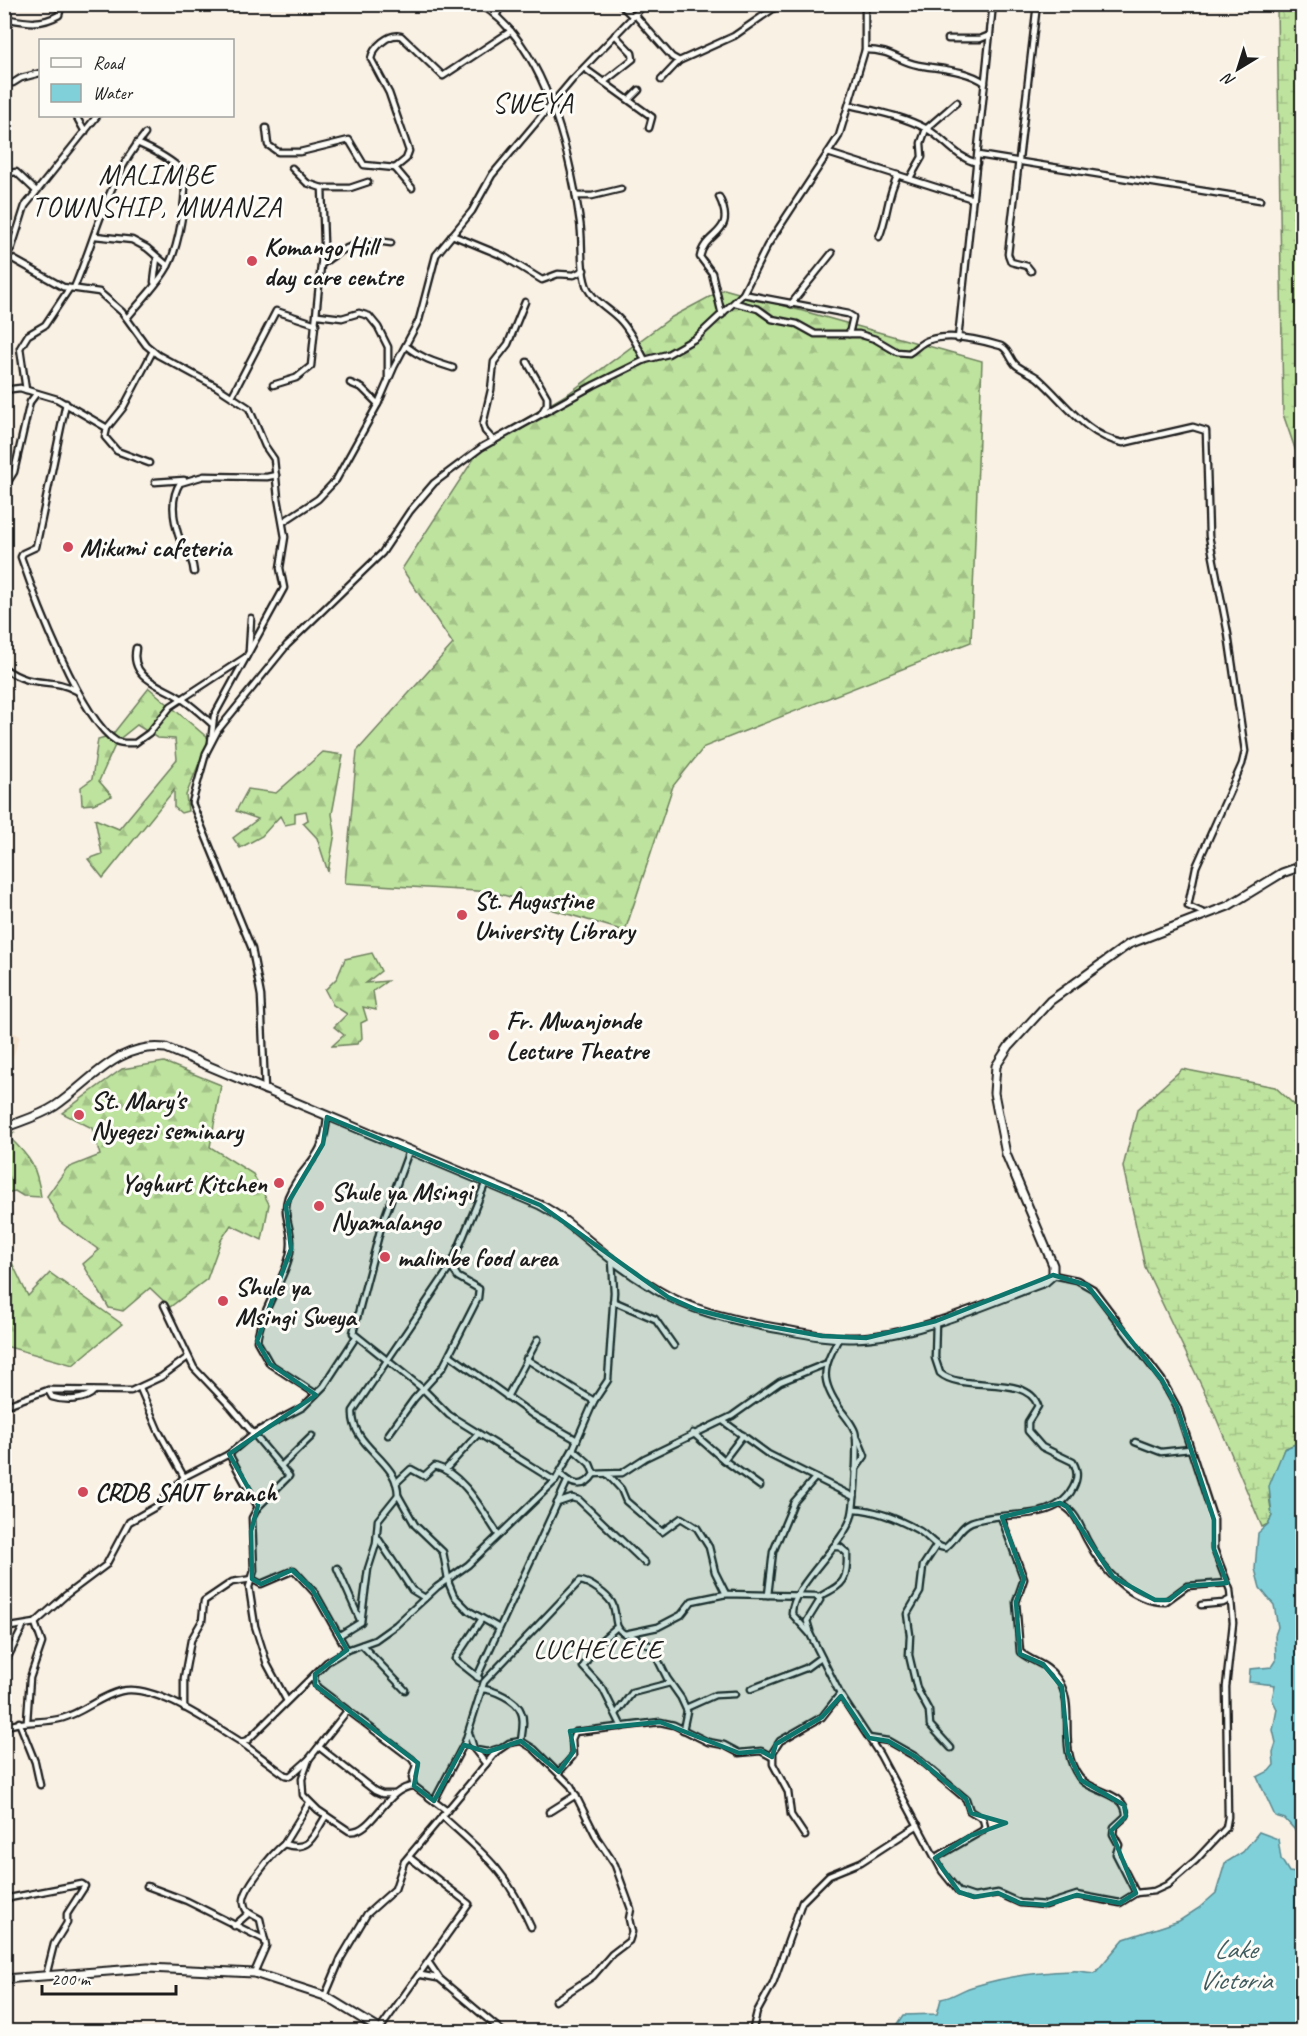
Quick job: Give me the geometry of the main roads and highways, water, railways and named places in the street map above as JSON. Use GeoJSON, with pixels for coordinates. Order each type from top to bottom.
{"type":"FeatureCollection","features":[{"type":"Feature","properties":{"kind":"main road"},"geometry":{"type":"LineString","coordinates":[[4,1128],[54,1106],[117,1057],[148,1047],[166,1048],[549,1209],[612,1260],[668,1297],[697,1310],[805,1334],[839,1338],[878,1336],[936,1321],[1045,1282],[1053,1275],[1053,1265],[1006,1154],[994,1093],[996,1066],[1023,1027],[1050,1001],[1129,944],[1208,915],[1243,899],[1282,873],[1302,866]]}},
{"type":"Feature","properties":{"kind":"main road"},"geometry":{"type":"LineString","coordinates":[[4,1979],[148,1968],[254,1973],[325,1996],[382,2030]]}},
{"type":"Feature","properties":{"kind":"water"},"geometry":{"type":"Polygon","coordinates":[[[1302,1441],[1302,1838],[1285,1819],[1275,1816],[1257,1777],[1269,1771],[1274,1765],[1273,1752],[1276,1743],[1273,1730],[1277,1709],[1272,1699],[1275,1685],[1249,1682],[1250,1669],[1272,1667],[1276,1661],[1275,1635],[1278,1627],[1274,1605],[1260,1588],[1255,1569],[1258,1533],[1268,1524],[1272,1516],[1269,1486],[1284,1449],[1302,1441]]]}},
{"type":"Feature","properties":{"kind":"water","name":"Lake Victoria"},"geometry":{"type":"Polygon","coordinates":[[[1259,1832],[1278,1839],[1281,1859],[1289,1872],[1296,1873],[1302,1858],[1302,2031],[893,2031],[904,2015],[937,2014],[941,1999],[970,1987],[1011,1977],[1047,1972],[1095,1973],[1124,1939],[1179,1921],[1199,1908],[1216,1893],[1225,1863],[1243,1852],[1259,1832]]]}},
{"type":"Feature","properties":{"kind":"place","name":"Komango Hill day care centre"},"geometry":{"type":"Point","coordinates":[252,261]}},
{"type":"Feature","properties":{"kind":"place","name":"Mikumi cafeteria"},"geometry":{"type":"Point","coordinates":[68,547]}},
{"type":"Feature","properties":{"kind":"place","name":"St. Augustine University Library"},"geometry":{"type":"Point","coordinates":[462,915]}},
{"type":"Feature","properties":{"kind":"place","name":"Fr. Mwanjonde Lecture Theatre"},"geometry":{"type":"Point","coordinates":[494,1035]}},
{"type":"Feature","properties":{"kind":"place","name":"St. Mary's Nyegezi seminary"},"geometry":{"type":"Point","coordinates":[79,1115]}},
{"type":"Feature","properties":{"kind":"place","name":"Yoghurt Kitchen"},"geometry":{"type":"Point","coordinates":[279,1183]}},
{"type":"Feature","properties":{"kind":"place","name":"Shule ya Msingi Nyamalango"},"geometry":{"type":"Point","coordinates":[319,1206]}},
{"type":"Feature","properties":{"kind":"place","name":"malimbe food area"},"geometry":{"type":"Point","coordinates":[385,1257]}},
{"type":"Feature","properties":{"kind":"place","name":"Shule ya Msingi Sweya"},"geometry":{"type":"Point","coordinates":[223,1301]}},
{"type":"Feature","properties":{"kind":"place","name":"CRDB SAUT branch"},"geometry":{"type":"Point","coordinates":[83,1492]}},
{"type":"Feature","properties":{"kind":"district","name":"SWEYA"},"geometry":{"type":"Point","coordinates":[533,102]}},
{"type":"Feature","properties":{"kind":"district","name":"MALIMBE TOWNSHIP, MWANZA"},"geometry":{"type":"Point","coordinates":[157,190]}},
{"type":"Feature","properties":{"kind":"district","name":"LUCHELELE"},"geometry":{"type":"Point","coordinates":[598,1649]}}]}
